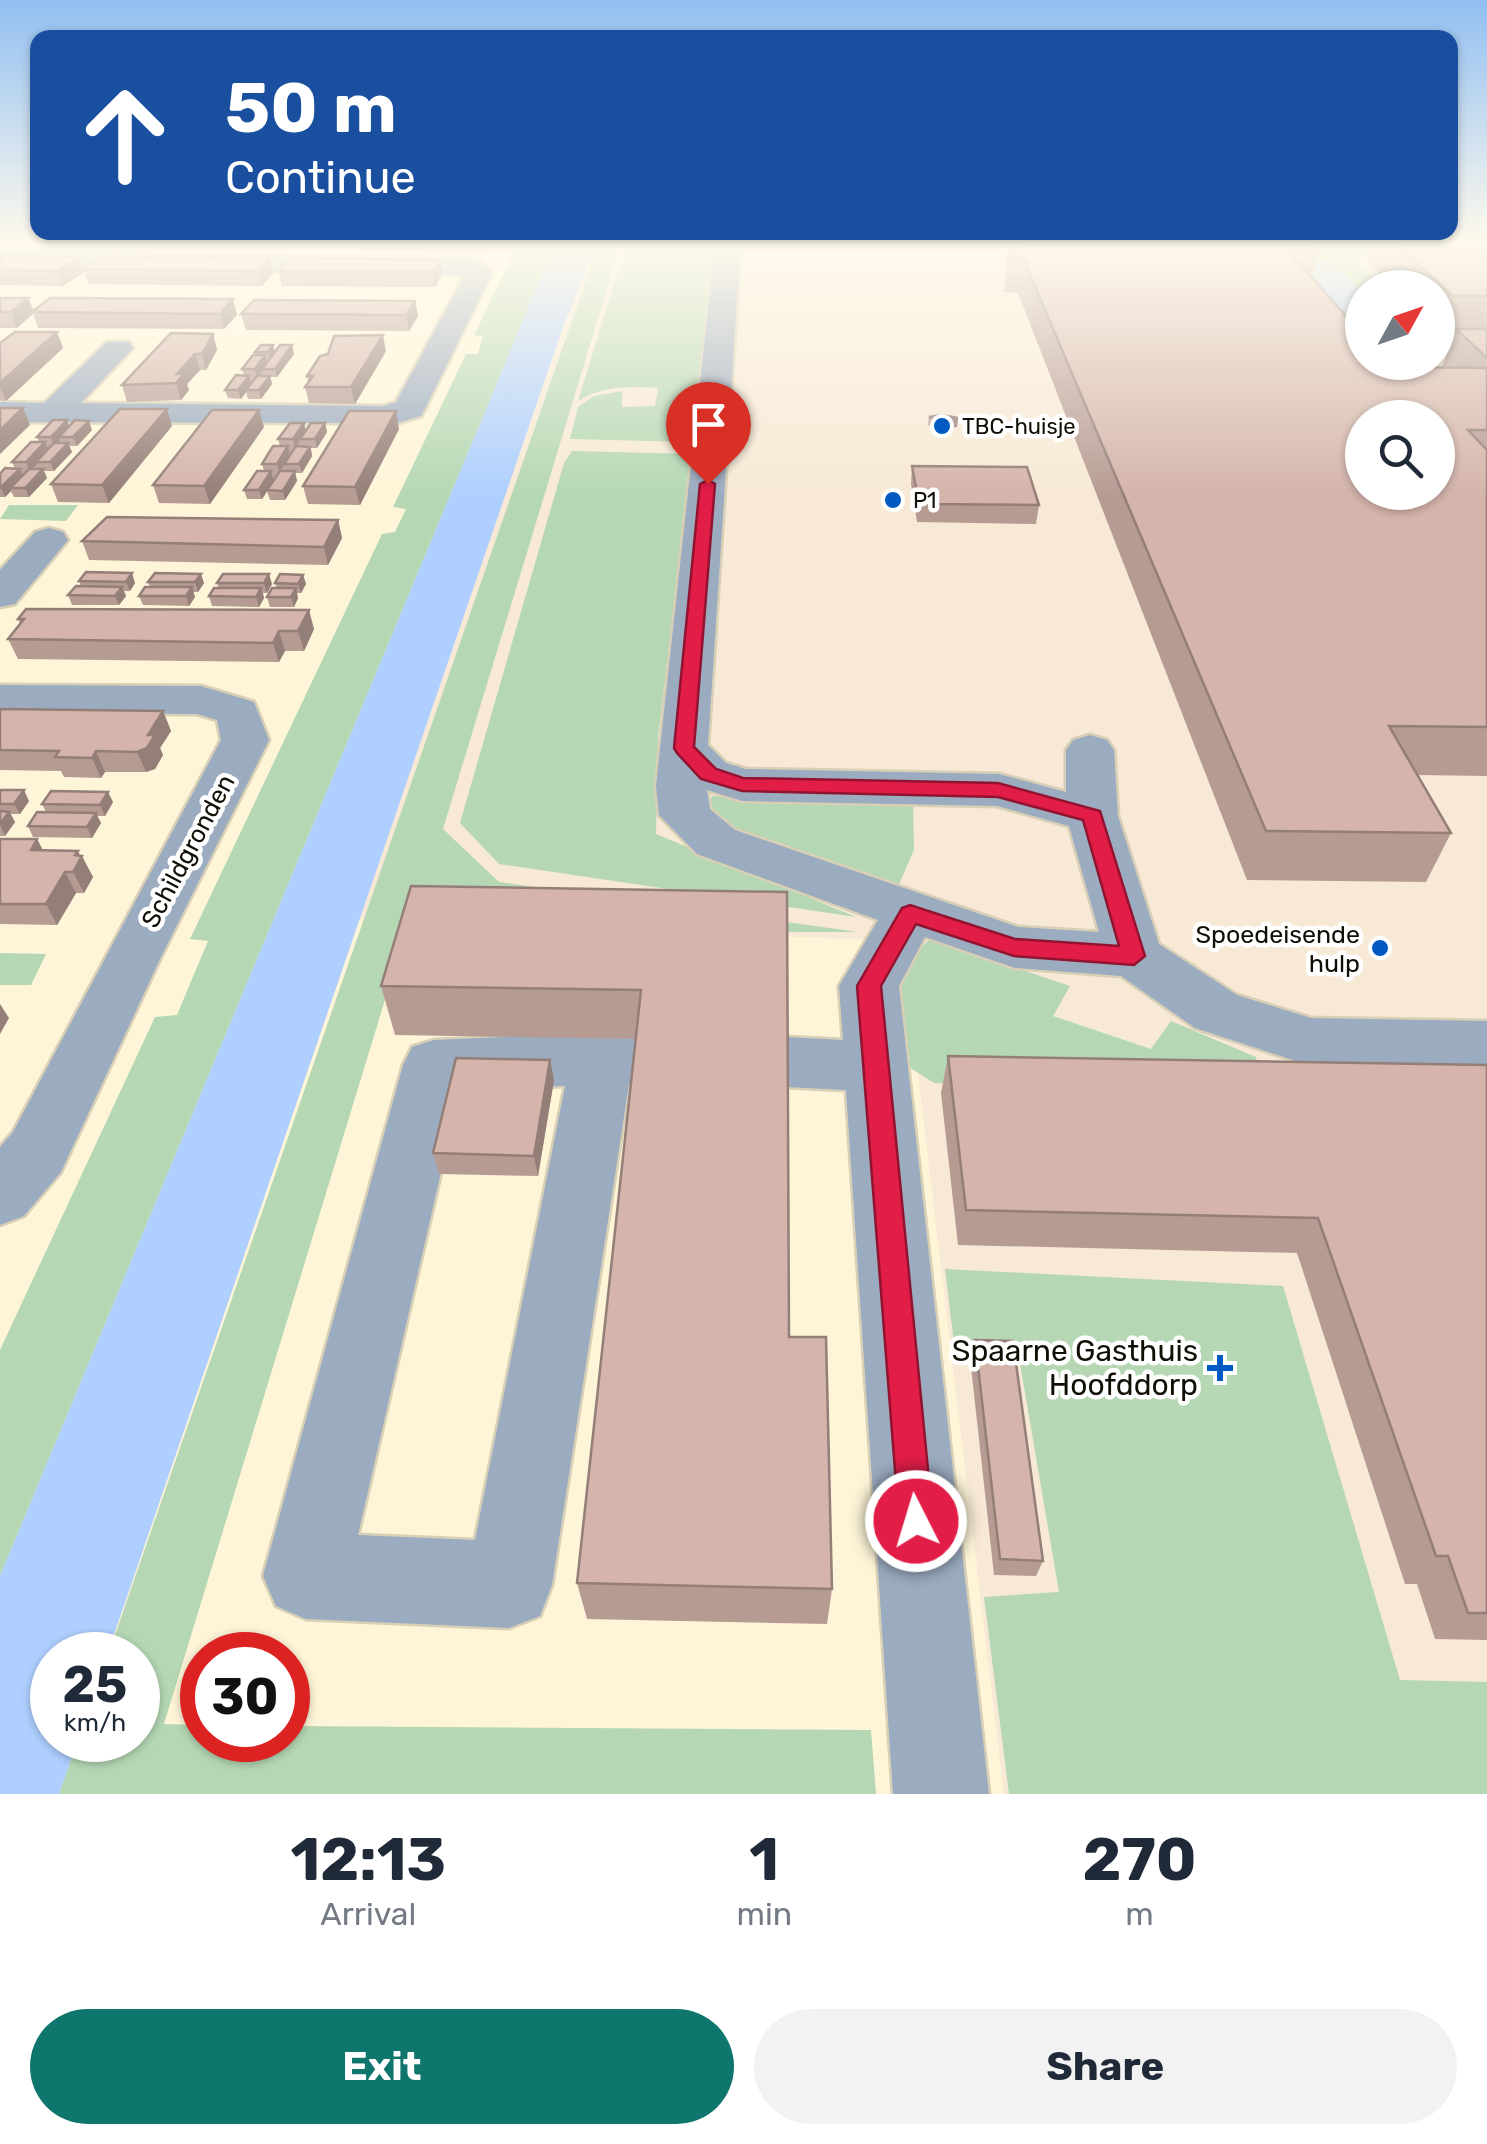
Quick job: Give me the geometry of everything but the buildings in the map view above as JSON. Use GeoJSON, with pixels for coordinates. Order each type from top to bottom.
{"type":"FeatureCollection","features":[{"type":"Feature","properties":{"kind":"street"},"geometry":{"type":"LineString","coordinates":[[0,412],[386,416],[408,409],[449,330]]}},
{"type":"Feature","properties":{"kind":"street"},"geometry":{"type":"LineString","coordinates":[[721,330],[681,786],[685,814],[716,842],[1014,947],[1134,956],[1216,1012],[1311,1042],[1487,1045]]}},
{"type":"Feature","properties":{"kind":"street"},"geometry":{"type":"LineString","coordinates":[[52,413],[118,348]]}},
{"type":"Feature","properties":{"kind":"street"},"geometry":{"type":"LineString","coordinates":[[0,595],[48,540]]}},
{"type":"Feature","properties":{"kind":"street","name":"Schildgronden"},"geometry":{"type":"LineString","coordinates":[[0,699],[201,700],[238,712],[245,740],[132,957],[38,1152],[0,1195]]}},
{"type":"Feature","properties":{"kind":"street"},"geometry":{"type":"LineString","coordinates":[[684,748],[708,774],[742,784],[998,790],[1092,816]]}},
{"type":"Feature","properties":{"kind":"street"},"geometry":{"type":"LineString","coordinates":[[1090,750],[1092,816],[1134,956]]}},
{"type":"Feature","properties":{"kind":"street"},"geometry":{"type":"LineString","coordinates":[[910,913],[869,986],[938,1771]]}},
{"type":"Feature","properties":{"kind":"street"},"geometry":{"type":"LineString","coordinates":[[622,1059],[509,1586],[306,1576],[434,1064],[622,1059]]}},
{"type":"Feature","properties":{"kind":"street"},"geometry":{"type":"LineString","coordinates":[[786,1062],[876,1066]]}},
{"type":"Feature","properties":{"kind":"shaded area","name":"Spaarne Gasthuis Hoofddorp"},"geometry":{"type":"Polygon","coordinates":[[[561,330],[1345,330],[1345,380],[1455,380],[1455,330],[1487,330],[1487,1794],[1004,1794],[902,941],[346,919],[561,330]]]}},
{"type":"Feature","properties":{"kind":"green space"},"geometry":{"type":"Polygon","coordinates":[[[477,330],[519,330],[0,1576],[0,1350],[155,1017],[177,1015],[208,941],[190,939],[382,534],[395,532],[406,509],[393,507],[466,354],[478,354],[483,336],[474,335],[477,330]]]}},
{"type":"Feature","properties":{"kind":"green space"},"geometry":{"type":"Polygon","coordinates":[[[569,330],[595,330],[443,829],[499,882],[858,932],[406,931],[192,1632],[180,1632],[180,1672],[164,1724],[180,1724],[180,1762],[310,1762],[310,1726],[871,1730],[876,1794],[59,1794],[70,1762],[160,1762],[160,1632],[116,1632],[569,330]]]}},
{"type":"Feature","properties":{"kind":"green space"},"geometry":{"type":"Polygon","coordinates":[[[600,330],[706,330],[693,442],[570,439],[578,407],[594,396],[622,391],[622,407],[655,406],[658,388],[616,388],[578,401],[600,330]]]}},
{"type":"Feature","properties":{"kind":"green space"},"geometry":{"type":"Polygon","coordinates":[[[1295,330],[1345,330],[1345,358],[1295,330]]]}},
{"type":"Feature","properties":{"kind":"green space"},"geometry":{"type":"Polygon","coordinates":[[[572,451],[693,454],[658,737],[656,834],[856,917],[499,864],[460,823],[564,463],[572,451]]]}},
{"type":"Feature","properties":{"kind":"green space"},"geometry":{"type":"Polygon","coordinates":[[[9,505],[78,505],[66,521],[0,519],[9,505]]]}},
{"type":"Feature","properties":{"kind":"green space"},"geometry":{"type":"Polygon","coordinates":[[[712,796],[913,800],[914,850],[897,889],[730,829],[708,808],[712,796]]]}},
{"type":"Feature","properties":{"kind":"green space"},"geometry":{"type":"Polygon","coordinates":[[[930,939],[1070,986],[1053,1016],[1151,1049],[1171,1021],[1256,1057],[1263,1087],[934,1083],[901,1062],[898,1027],[899,996],[908,967],[930,939]]]}},
{"type":"Feature","properties":{"kind":"green space"},"geometry":{"type":"Polygon","coordinates":[[[0,953],[46,954],[31,985],[0,985],[0,953]]]}},
{"type":"Feature","properties":{"kind":"green space"},"geometry":{"type":"Polygon","coordinates":[[[945,1269],[1283,1286],[1400,1680],[1487,1682],[1487,1794],[1009,1794],[984,1597],[1059,1592],[1017,1346],[954,1344],[945,1269]]]}},
{"type":"Feature","properties":{"kind":"water"},"geometry":{"type":"Polygon","coordinates":[[[519,330],[562,330],[115,1632],[30,1632],[30,1762],[70,1762],[59,1794],[0,1794],[0,1576],[519,330]]]}},
{"type":"Feature","properties":{"kind":"place","name":"TBC-huisje"},"geometry":{"type":"Point","coordinates":[942,426]}},
{"type":"Feature","properties":{"kind":"place","name":"P1"},"geometry":{"type":"Point","coordinates":[893,500]}},
{"type":"Feature","properties":{"kind":"place","name":"Spoedeisende hulp"},"geometry":{"type":"Point","coordinates":[1380,948]}},
{"type":"Feature","properties":{"kind":"place","name":"Spaarne Gasthuis Hoofddorp"},"geometry":{"type":"Point","coordinates":[1220,1368]}},
{"type":"Feature","properties":{"kind":"route"},"geometry":{"type":"LineString","coordinates":[[708,484],[684,748],[708,774],[742,784],[998,790],[1092,816],[1134,956],[1014,947],[910,913],[869,986],[916,1521]]}}]}
